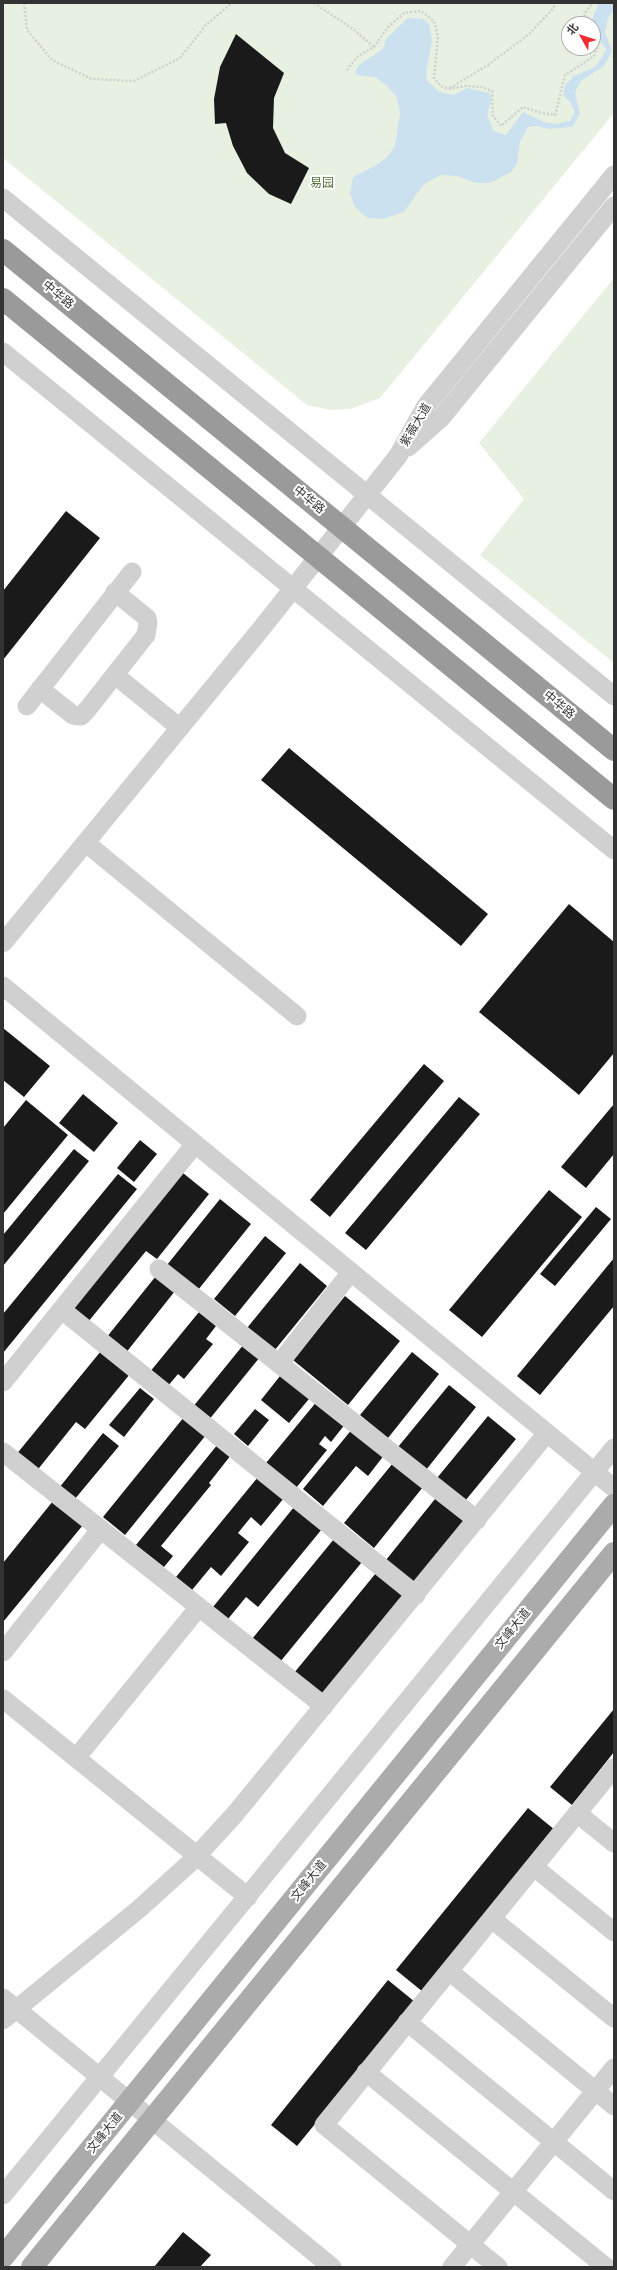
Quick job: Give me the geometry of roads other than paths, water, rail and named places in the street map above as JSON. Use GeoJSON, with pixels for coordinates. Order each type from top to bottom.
{"type":"FeatureCollection","features":[{"type":"Feature","properties":{"kind":"highway","name":"中华路"},"geometry":{"type":"LineString","coordinates":[[3,250],[614,750]]}},
{"type":"Feature","properties":{"kind":"highway"},"geometry":{"type":"LineString","coordinates":[[3,299],[614,799]]}},
{"type":"Feature","properties":{"kind":"main road","name":"文峰大道"},"geometry":{"type":"LineString","coordinates":[[3,2257],[614,1505]]}},
{"type":"Feature","properties":{"kind":"main road"},"geometry":{"type":"LineString","coordinates":[[32,2267],[614,1553]]}},
{"type":"Feature","properties":{"kind":"street","name":"紫薇大道"},"geometry":{"type":"LineString","coordinates":[[398,456],[426,406],[614,175]]}},
{"type":"Feature","properties":{"kind":"street"},"geometry":{"type":"LineString","coordinates":[[3,198],[614,696]]}},
{"type":"Feature","properties":{"kind":"street","name":"紫薇大道"},"geometry":{"type":"LineString","coordinates":[[398,456],[441,418],[614,206]]}},
{"type":"Feature","properties":{"kind":"street"},"geometry":{"type":"LineString","coordinates":[[3,352],[614,850]]}},
{"type":"Feature","properties":{"kind":"street"},"geometry":{"type":"LineString","coordinates":[[3,943],[180,728],[398,456]]}},
{"type":"Feature","properties":{"kind":"street"},"geometry":{"type":"LineString","coordinates":[[27,706],[132,572]]}},
{"type":"Feature","properties":{"kind":"street"},"geometry":{"type":"LineString","coordinates":[[40,689],[73,715],[81,716],[146,635],[148,623],[147,618],[115,592]]}},
{"type":"Feature","properties":{"kind":"street"},"geometry":{"type":"LineString","coordinates":[[115,675],[180,728]]}},
{"type":"Feature","properties":{"kind":"street"},"geometry":{"type":"LineString","coordinates":[[86,843],[297,1016]]}},
{"type":"Feature","properties":{"kind":"street"},"geometry":{"type":"LineString","coordinates":[[3,986],[614,1488]]}},
{"type":"Feature","properties":{"kind":"street"},"geometry":{"type":"LineString","coordinates":[[3,1382],[195,1144]]}},
{"type":"Feature","properties":{"kind":"street"},"geometry":{"type":"LineString","coordinates":[[159,1270],[477,1520]]}},
{"type":"Feature","properties":{"kind":"street"},"geometry":{"type":"LineString","coordinates":[[279,1364],[351,1272]]}},
{"type":"Feature","properties":{"kind":"street"},"geometry":{"type":"LineString","coordinates":[[62,1310],[416,1595]]}},
{"type":"Feature","properties":{"kind":"street"},"geometry":{"type":"LineString","coordinates":[[332,2267],[98,2078],[8,2009],[139,1910],[197,1855],[235,1814],[416,1595],[547,1433]]}},
{"type":"Feature","properties":{"kind":"street"},"geometry":{"type":"LineString","coordinates":[[3,2195],[614,1448]]}},
{"type":"Feature","properties":{"kind":"street"},"geometry":{"type":"LineString","coordinates":[[3,1452],[324,1706]]}},
{"type":"Feature","properties":{"kind":"street"},"geometry":{"type":"LineString","coordinates":[[3,1652],[101,1530]]}},
{"type":"Feature","properties":{"kind":"street"},"geometry":{"type":"LineString","coordinates":[[76,1758],[199,1607]]}},
{"type":"Feature","properties":{"kind":"street"},"geometry":{"type":"LineString","coordinates":[[3,1699],[248,1897]]}},
{"type":"Feature","properties":{"kind":"street"},"geometry":{"type":"LineString","coordinates":[[498,2267],[324,2125],[614,1768]]}},
{"type":"Feature","properties":{"kind":"street"},"geometry":{"type":"LineString","coordinates":[[577,1813],[614,1843]]}},
{"type":"Feature","properties":{"kind":"street"},"geometry":{"type":"LineString","coordinates":[[534,1867],[614,1932]]}},
{"type":"Feature","properties":{"kind":"street"},"geometry":{"type":"LineString","coordinates":[[492,1918],[614,2018]]}},
{"type":"Feature","properties":{"kind":"street"},"geometry":{"type":"LineString","coordinates":[[449,1971],[614,2106]]}},
{"type":"Feature","properties":{"kind":"street"},"geometry":{"type":"LineString","coordinates":[[407,2022],[614,2190]]}},
{"type":"Feature","properties":{"kind":"street"},"geometry":{"type":"LineString","coordinates":[[452,2267],[614,2068]]}},
{"type":"Feature","properties":{"kind":"street"},"geometry":{"type":"LineString","coordinates":[[366,2072],[606,2267]]}},
{"type":"Feature","properties":{"kind":"water"},"geometry":{"type":"Polygon","coordinates":[[[599,3],[614,3],[614,10],[608,18],[605,32],[612,51],[604,66],[581,81],[575,92],[580,114],[572,127],[550,129],[536,126],[528,127],[520,142],[517,164],[511,172],[490,183],[476,183],[458,176],[441,175],[424,184],[404,212],[383,219],[367,218],[355,207],[350,193],[353,177],[375,166],[387,157],[395,146],[400,113],[396,96],[386,85],[375,77],[356,75],[355,72],[359,65],[383,49],[386,39],[408,18],[423,19],[429,24],[432,40],[426,73],[427,80],[439,92],[454,95],[467,88],[489,93],[492,99],[487,115],[494,131],[506,135],[523,112],[544,122],[555,124],[570,121],[575,112],[570,102],[563,95],[565,85],[574,76],[595,67],[606,49],[601,41],[601,16],[593,16],[599,3]]]}},
{"type":"Feature","properties":{"kind":"park label","name":"易园"},"geometry":{"type":"Point","coordinates":[322,184]}}]}
